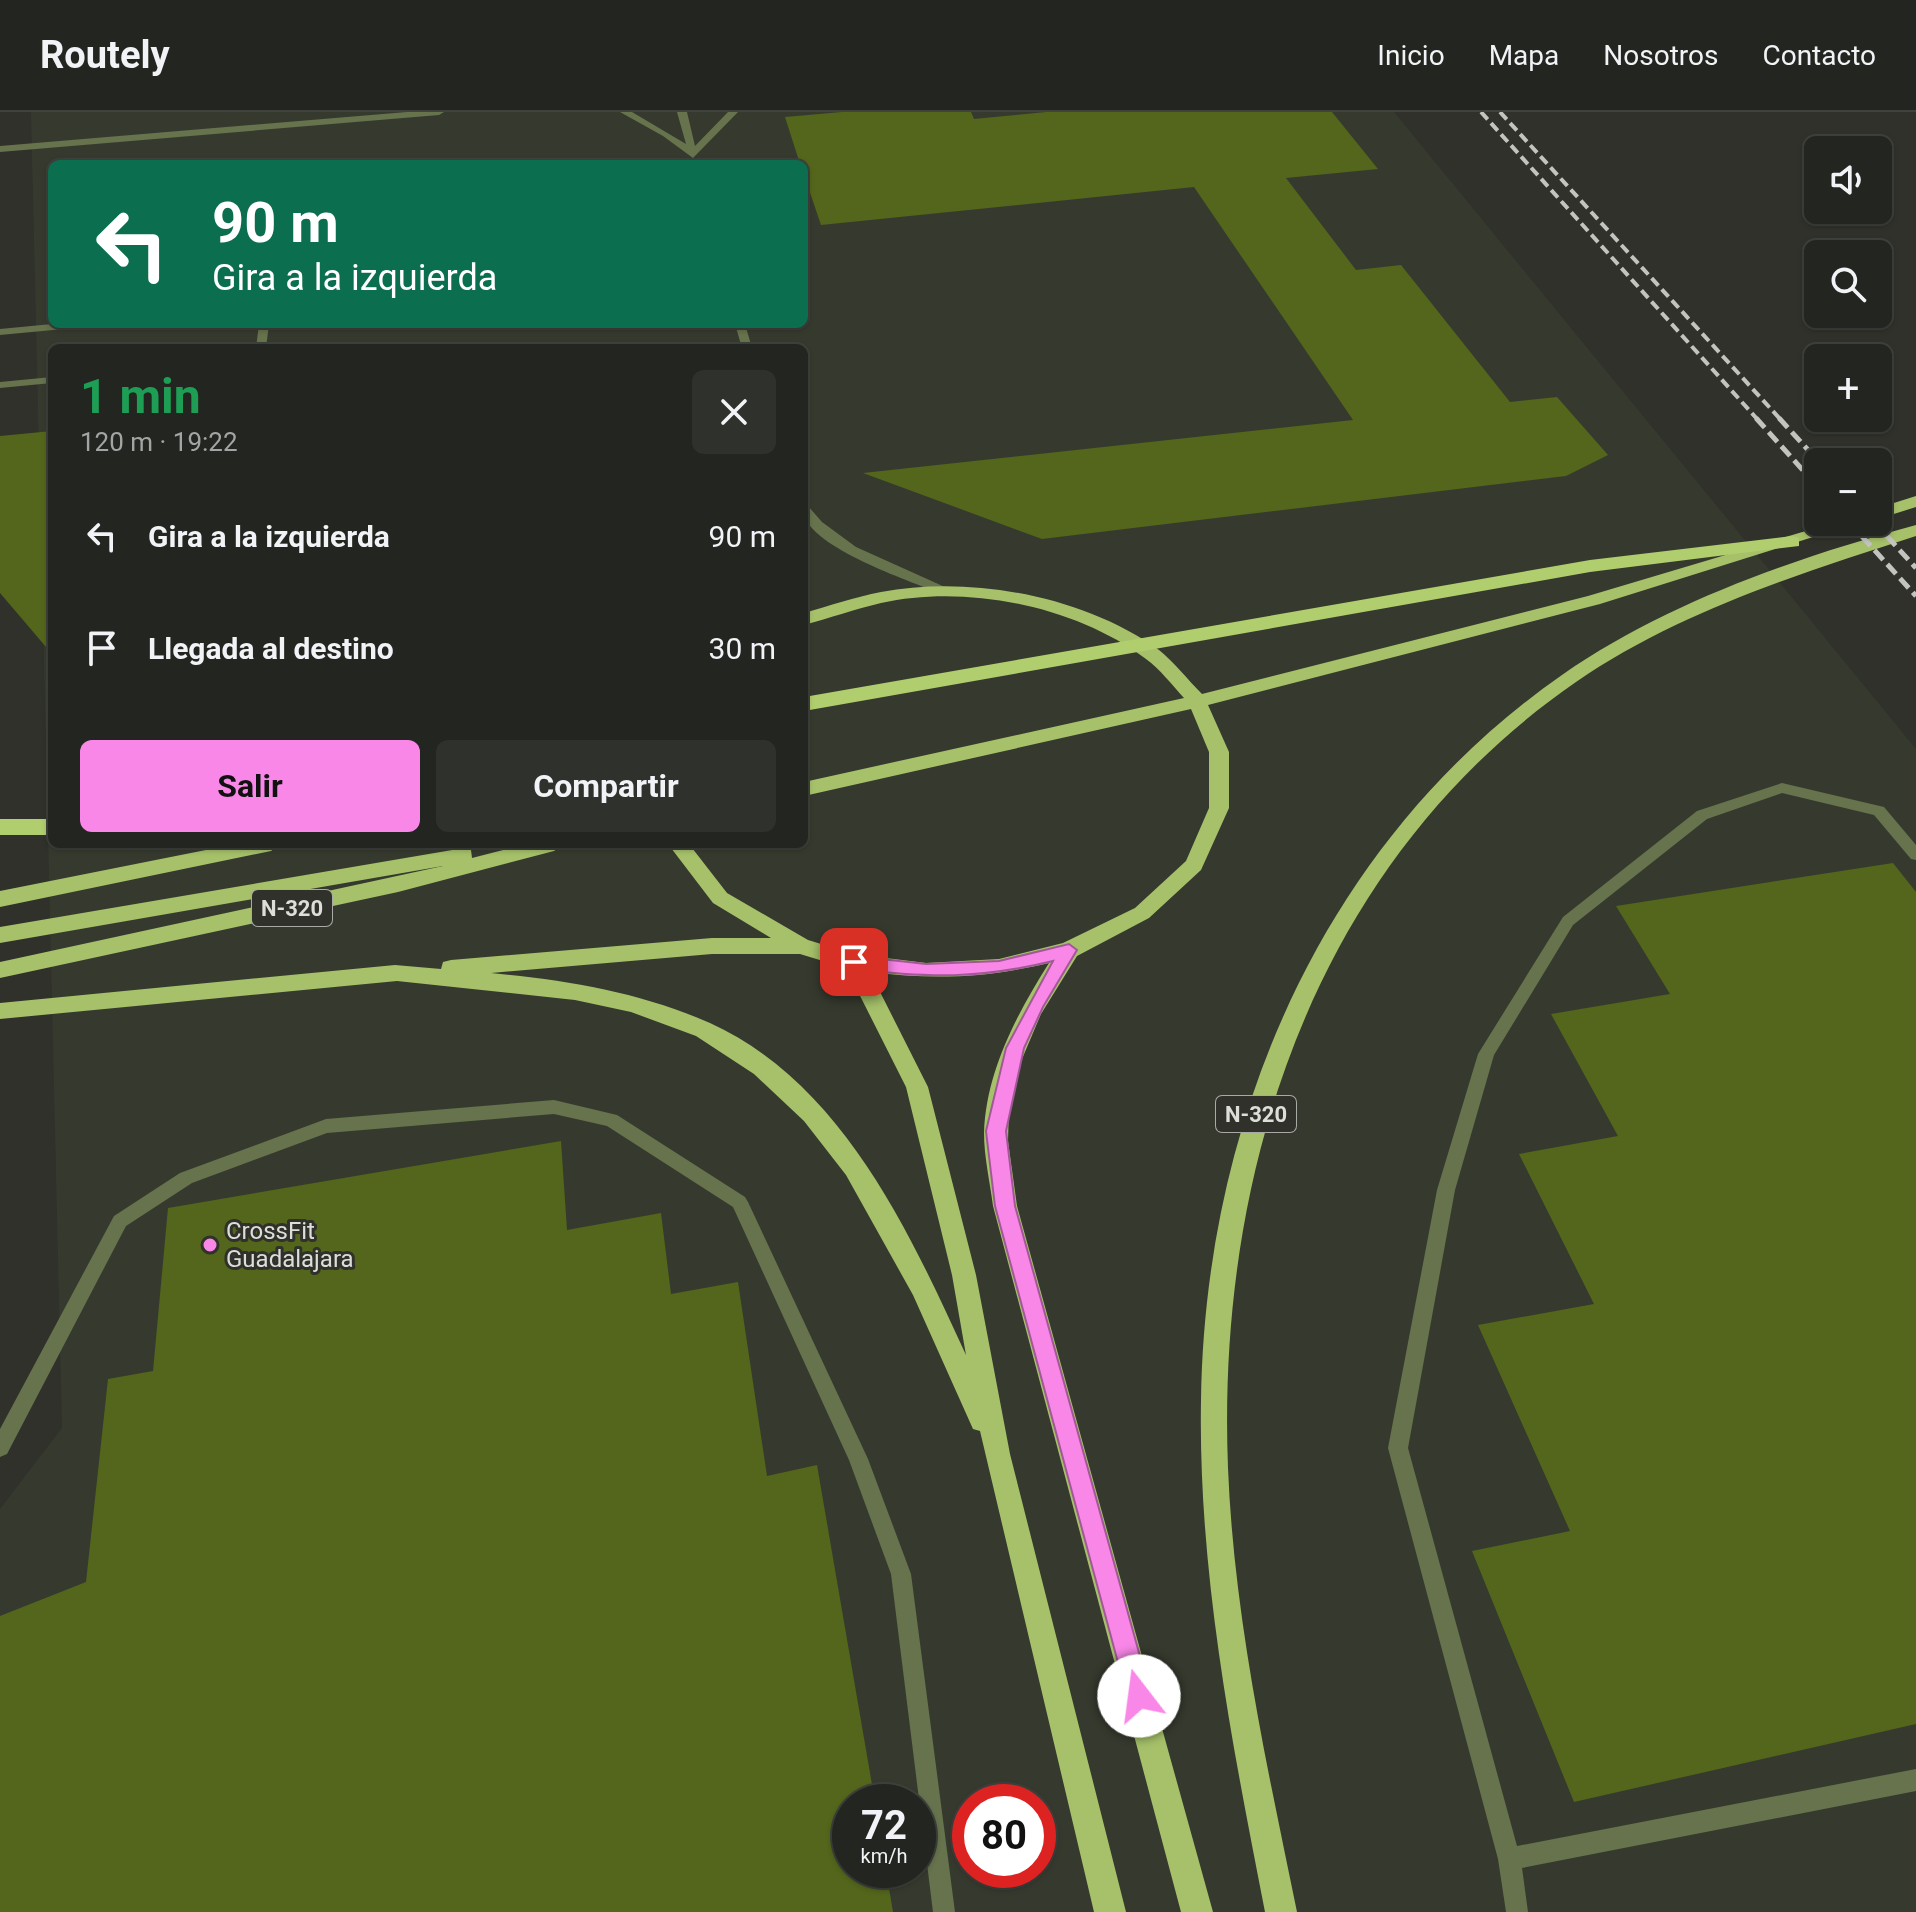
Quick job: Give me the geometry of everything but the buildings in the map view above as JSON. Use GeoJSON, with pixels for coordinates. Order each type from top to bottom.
{"type":"FeatureCollection","features":[{"type":"Feature","properties":{"kind":"highway"},"geometry":{"type":"LineString","coordinates":[[1892,509],[1916,501]]}},
{"type":"Feature","properties":{"kind":"highway","name":"N-320"},"geometry":{"type":"LineString","coordinates":[[1281,1912],[1252,1767],[1221,1539],[1216,1427],[1217,1328],[1230,1229],[1246,1147],[1266,1080],[1333,930],[1384,853],[1444,785],[1507,727],[1603,659],[1669,621],[1804,566],[1916,530]]}},
{"type":"Feature","properties":{"kind":"highway"},"geometry":{"type":"LineString","coordinates":[[808,788],[1323,671],[1538,616],[1810,536]]}},
{"type":"Feature","properties":{"kind":"highway"},"geometry":{"type":"LineString","coordinates":[[808,703],[1298,616],[1686,552],[1792,542]]}},
{"type":"Feature","properties":{"kind":"highway"},"geometry":{"type":"LineString","coordinates":[[681,848],[720,898],[801,946],[854,962],[926,971],[999,967],[1069,950],[1142,913],[1194,865],[1219,808],[1219,752],[1196,699],[1153,655],[1094,621],[1025,600],[950,592],[883,597],[808,618]]}},
{"type":"Feature","properties":{"kind":"highway"},"geometry":{"type":"LineString","coordinates":[[0,827],[48,827]]}},
{"type":"Feature","properties":{"kind":"highway"},"geometry":{"type":"LineString","coordinates":[[0,899],[251,848]]}},
{"type":"Feature","properties":{"kind":"highway","name":"N-320"},"geometry":{"type":"LineString","coordinates":[[0,935],[340,874],[513,848]]}},
{"type":"Feature","properties":{"kind":"highway","name":"N-320"},"geometry":{"type":"LineString","coordinates":[[0,970],[398,885],[539,848]]}},
{"type":"Feature","properties":{"kind":"highway"},"geometry":{"type":"LineString","coordinates":[[9,1010],[712,946],[801,946]]}},
{"type":"Feature","properties":{"kind":"highway"},"geometry":{"type":"LineString","coordinates":[[1069,950],[1035,1005],[1015,1048],[996,1131],[1000,1169],[1005,1206],[1197,1912]]}},
{"type":"Feature","properties":{"kind":"highway"},"geometry":{"type":"LineString","coordinates":[[854,962],[902,1051],[917,1087],[964,1275],[997,1454],[1110,1912]]}},
{"type":"Feature","properties":{"kind":"highway"},"geometry":{"type":"LineString","coordinates":[[395,973],[564,989],[637,1005],[703,1029],[759,1062],[804,1104],[841,1147],[873,1194],[907,1255],[997,1454]]}},
{"type":"Feature","properties":{"kind":"street"},"geometry":{"type":"LineString","coordinates":[[0,149],[439,112]]}},
{"type":"Feature","properties":{"kind":"street"},"geometry":{"type":"LineString","coordinates":[[625,112],[666,134],[695,159]]}},
{"type":"Feature","properties":{"kind":"street"},"geometry":{"type":"LineString","coordinates":[[682,112],[695,159]]}},
{"type":"Feature","properties":{"kind":"street"},"geometry":{"type":"LineString","coordinates":[[695,159],[733,112]]}},
{"type":"Feature","properties":{"kind":"street"},"geometry":{"type":"LineString","coordinates":[[0,332],[48,327]]}},
{"type":"Feature","properties":{"kind":"street"},"geometry":{"type":"LineString","coordinates":[[0,385],[48,380]]}},
{"type":"Feature","properties":{"kind":"street"},"geometry":{"type":"LineString","coordinates":[[808,515],[846,545],[889,568],[950,592]]}},
{"type":"Feature","properties":{"kind":"street"},"geometry":{"type":"LineString","coordinates":[[1517,1912],[1509,1859],[1398,1448],[1446,1190],[1486,1054],[1568,921],[1702,815],[1782,788],[1879,811],[1916,855]]}},
{"type":"Feature","properties":{"kind":"street"},"geometry":{"type":"LineString","coordinates":[[0,1448],[120,1221],[186,1178],[326,1126],[554,1107],[611,1120],[739,1202],[858,1459],[901,1574],[944,1912]]}},
{"type":"Feature","properties":{"kind":"street"},"geometry":{"type":"LineString","coordinates":[[1509,1859],[1916,1780]]}},
{"type":"Feature","properties":{"kind":"shaded area"},"geometry":{"type":"Polygon","coordinates":[[[31,112],[1394,112],[1916,749],[1916,1912],[0,1912],[0,1509],[62,1428],[48,848],[808,848],[808,344],[48,344],[48,834],[31,112]]]}},
{"type":"Feature","properties":{"kind":"railway"},"geometry":{"type":"LineString","coordinates":[[1481,112],[1758,420]]}},
{"type":"Feature","properties":{"kind":"railway"},"geometry":{"type":"LineString","coordinates":[[1500,112],[1781,420]]}},
{"type":"Feature","properties":{"kind":"railway"},"geometry":{"type":"LineString","coordinates":[[1756,418],[1804,471]]}},
{"type":"Feature","properties":{"kind":"railway"},"geometry":{"type":"LineString","coordinates":[[1779,418],[1806,448]]}},
{"type":"Feature","properties":{"kind":"railway"},"geometry":{"type":"LineString","coordinates":[[1862,536],[1916,596]]}},
{"type":"Feature","properties":{"kind":"railway"},"geometry":{"type":"LineString","coordinates":[[1887,536],[1916,568]]}},
{"type":"Feature","properties":{"kind":"place","name":"CrossFit Guadalajara"},"geometry":{"type":"Point","coordinates":[210,1245]}},
{"type":"Feature","properties":{"kind":"route"},"geometry":{"type":"LineString","coordinates":[[854,962],[926,971],[999,967],[1069,950],[1035,1005],[1015,1048],[1003,1088],[996,1131],[1005,1206],[1139,1696]]}}]}
